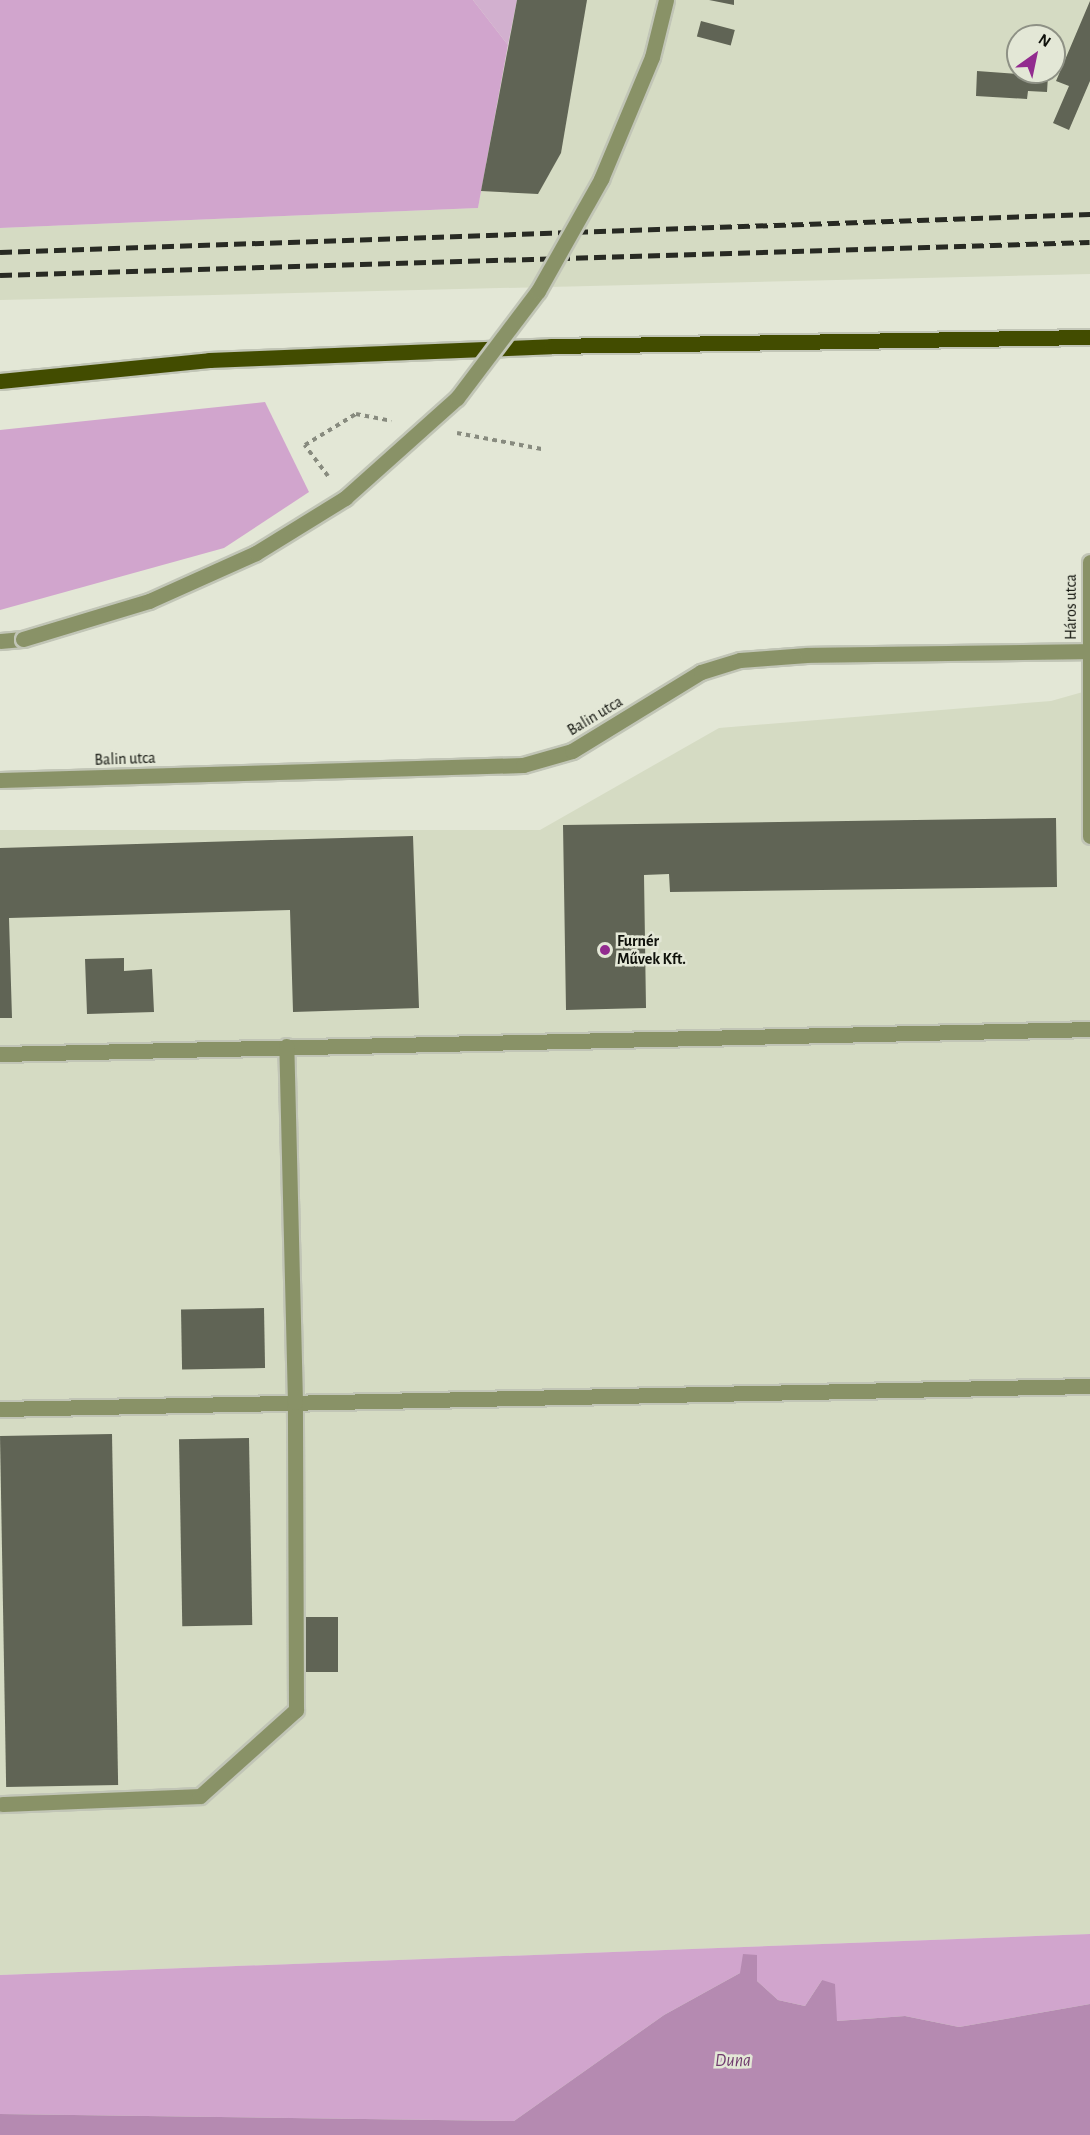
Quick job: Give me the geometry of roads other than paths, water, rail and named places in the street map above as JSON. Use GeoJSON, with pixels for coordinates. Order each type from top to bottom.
{"type":"FeatureCollection","features":[{"type":"Feature","properties":{"kind":"main road"},"geometry":{"type":"LineString","coordinates":[[0,381],[209,360],[539,346],[1090,337]]}},
{"type":"Feature","properties":{"kind":"street"},"geometry":{"type":"LineString","coordinates":[[0,642],[23,639],[149,601],[256,553],[345,498],[457,398],[538,291],[601,179],[652,57],[666,0]]}},
{"type":"Feature","properties":{"kind":"street","name":"Háros utca"},"geometry":{"type":"LineString","coordinates":[[1089,571],[1090,836]]}},
{"type":"Feature","properties":{"kind":"street","name":"Balin utca"},"geometry":{"type":"LineString","coordinates":[[0,780],[523,765],[573,751],[701,672],[740,660],[807,655],[1089,651]]}},
{"type":"Feature","properties":{"kind":"street"},"geometry":{"type":"LineString","coordinates":[[0,1054],[1090,1029]]}},
{"type":"Feature","properties":{"kind":"street"},"geometry":{"type":"LineString","coordinates":[[2,1804],[200,1796],[296,1710],[295,1402],[286,1046]]}},
{"type":"Feature","properties":{"kind":"street"},"geometry":{"type":"LineString","coordinates":[[0,1409],[1090,1386]]}},
{"type":"Feature","properties":{"kind":"water","name":"Duna"},"geometry":{"type":"Polygon","coordinates":[[[743,1954],[757,1955],[757,1981],[778,2000],[805,2006],[822,1980],[835,1984],[837,2021],[905,2016],[959,2027],[1090,2004],[1090,2135],[0,2135],[0,2114],[514,2121],[664,2015],[740,1973],[743,1954]]]}},
{"type":"Feature","properties":{"kind":"railway"},"geometry":{"type":"LineString","coordinates":[[0,252],[1090,214]]}},
{"type":"Feature","properties":{"kind":"railway"},"geometry":{"type":"LineString","coordinates":[[0,275],[1090,242]]}},
{"type":"Feature","properties":{"kind":"place","name":"Furnér Művek Kft."},"geometry":{"type":"Point","coordinates":[605,950]}}]}
